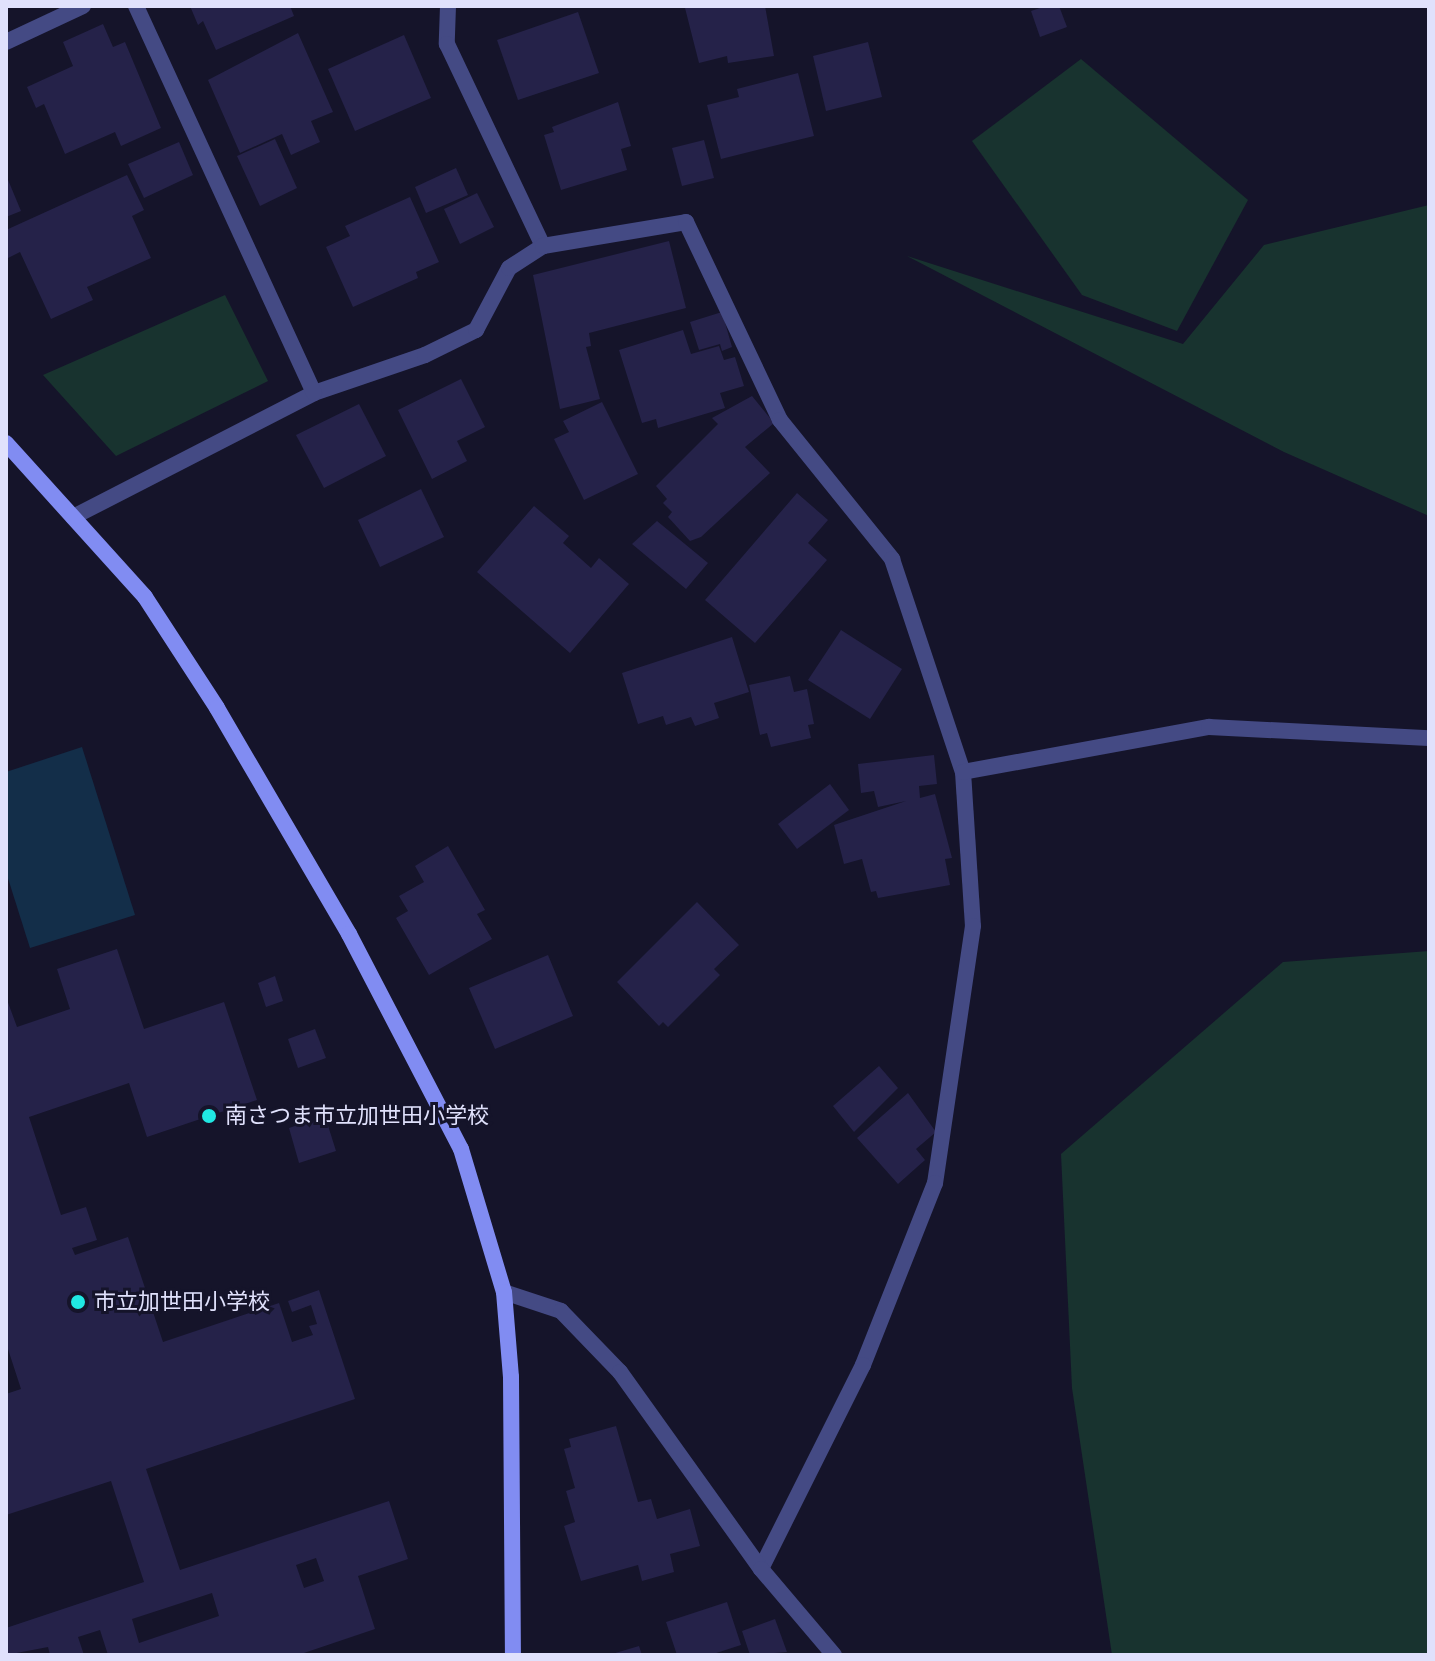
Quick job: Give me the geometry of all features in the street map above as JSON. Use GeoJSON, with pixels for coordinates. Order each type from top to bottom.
{"type":"FeatureCollection","features":[{"type":"Feature","properties":{"kind":"street"},"geometry":{"type":"LineString","coordinates":[[6,42],[83,6]]}},
{"type":"Feature","properties":{"kind":"street"},"geometry":{"type":"LineString","coordinates":[[136,6],[314,393]]}},
{"type":"Feature","properties":{"kind":"street"},"geometry":{"type":"LineString","coordinates":[[448,6],[447,44],[543,246]]}},
{"type":"Feature","properties":{"kind":"street"},"geometry":{"type":"LineString","coordinates":[[73,517],[314,393],[425,355],[476,330],[509,268],[543,246],[686,222],[780,420],[892,559],[963,772],[973,926],[935,1183],[863,1365],[761,1569]]}},
{"type":"Feature","properties":{"kind":"street"},"geometry":{"type":"LineString","coordinates":[[6,443],[145,597],[217,708],[349,934],[461,1149],[504,1292],[511,1377],[513,1655]]}},
{"type":"Feature","properties":{"kind":"street"},"geometry":{"type":"LineString","coordinates":[[963,772],[1209,727],[1429,738]]}},
{"type":"Feature","properties":{"kind":"street"},"geometry":{"type":"LineString","coordinates":[[504,1292],[561,1311],[620,1372],[761,1569],[834,1655]]}},
{"type":"Feature","properties":{"kind":"green space"},"geometry":{"type":"Polygon","coordinates":[[[1081,59],[1248,200],[1177,331],[1082,295],[972,141],[1081,59]]]}},
{"type":"Feature","properties":{"kind":"green space"},"geometry":{"type":"Polygon","coordinates":[[[1429,205],[1429,516],[1284,452],[907,256],[1183,344],[1264,245],[1429,205]]]}},
{"type":"Feature","properties":{"kind":"green space"},"geometry":{"type":"Polygon","coordinates":[[[225,295],[268,381],[116,456],[43,375],[225,295]]]}},
{"type":"Feature","properties":{"kind":"green space"},"geometry":{"type":"Polygon","coordinates":[[[1429,951],[1429,1655],[1112,1655],[1072,1388],[1061,1154],[1283,962],[1429,951]]]}},
{"type":"Feature","properties":{"kind":"water"},"geometry":{"type":"Polygon","coordinates":[[[82,747],[135,915],[30,948],[6,872],[6,772],[82,747]]]}},
{"type":"Feature","properties":{"kind":"building"},"geometry":{"type":"Polygon","coordinates":[[[190,6],[290,6],[294,16],[216,50],[203,21],[198,25],[190,6]]]}},
{"type":"Feature","properties":{"kind":"building"},"geometry":{"type":"Polygon","coordinates":[[[765,6],[774,56],[728,63],[727,56],[699,63],[685,8],[765,6]]]}},
{"type":"Feature","properties":{"kind":"building"},"geometry":{"type":"Polygon","coordinates":[[[1059,6],[1067,27],[1040,37],[1031,11],[1059,6]]]}},
{"type":"Feature","properties":{"kind":"building"},"geometry":{"type":"Polygon","coordinates":[[[578,12],[599,73],[518,100],[497,40],[578,12]]]}},
{"type":"Feature","properties":{"kind":"building"},"geometry":{"type":"Polygon","coordinates":[[[103,24],[113,47],[125,42],[161,128],[121,146],[115,132],[65,154],[44,104],[36,108],[27,87],[73,66],[63,42],[103,24]]]}},
{"type":"Feature","properties":{"kind":"building"},"geometry":{"type":"Polygon","coordinates":[[[298,33],[333,112],[311,121],[320,142],[291,155],[282,134],[240,153],[208,80],[298,33]]]}},
{"type":"Feature","properties":{"kind":"building"},"geometry":{"type":"Polygon","coordinates":[[[404,35],[431,98],[355,131],[328,69],[404,35]]]}},
{"type":"Feature","properties":{"kind":"building"},"geometry":{"type":"Polygon","coordinates":[[[868,42],[882,97],[826,111],[813,56],[868,42]]]}},
{"type":"Feature","properties":{"kind":"building"},"geometry":{"type":"Polygon","coordinates":[[[798,73],[814,136],[721,159],[707,105],[739,97],[737,89],[798,73]]]}},
{"type":"Feature","properties":{"kind":"building"},"geometry":{"type":"Polygon","coordinates":[[[618,102],[631,146],[621,149],[627,170],[561,190],[544,135],[554,132],[552,127],[618,102]]]}},
{"type":"Feature","properties":{"kind":"building"},"geometry":{"type":"Polygon","coordinates":[[[275,139],[297,188],[260,206],[237,156],[275,139]]]}},
{"type":"Feature","properties":{"kind":"building"},"geometry":{"type":"Polygon","coordinates":[[[704,140],[714,178],[682,186],[672,148],[704,140]]]}},
{"type":"Feature","properties":{"kind":"building"},"geometry":{"type":"Polygon","coordinates":[[[179,142],[193,175],[144,198],[128,164],[179,142]]]}},
{"type":"Feature","properties":{"kind":"building"},"geometry":{"type":"Polygon","coordinates":[[[456,168],[468,195],[426,213],[415,187],[456,168]]]}},
{"type":"Feature","properties":{"kind":"building"},"geometry":{"type":"Polygon","coordinates":[[[6,175],[21,211],[6,217],[6,175]]]}},
{"type":"Feature","properties":{"kind":"building"},"geometry":{"type":"Polygon","coordinates":[[[127,175],[144,210],[132,216],[151,258],[87,287],[93,300],[51,319],[20,252],[6,259],[6,230],[127,175]]]}},
{"type":"Feature","properties":{"kind":"building"},"geometry":{"type":"Polygon","coordinates":[[[477,193],[494,227],[460,244],[444,209],[477,193]]]}},
{"type":"Feature","properties":{"kind":"building"},"geometry":{"type":"Polygon","coordinates":[[[410,197],[439,262],[416,272],[418,278],[353,307],[326,247],[350,236],[345,226],[410,197]]]}},
{"type":"Feature","properties":{"kind":"building"},"geometry":{"type":"Polygon","coordinates":[[[669,241],[686,308],[589,333],[591,346],[586,347],[600,399],[560,409],[533,275],[669,241]]]}},
{"type":"Feature","properties":{"kind":"building"},"geometry":{"type":"Polygon","coordinates":[[[722,312],[732,347],[722,351],[720,344],[699,350],[690,322],[722,312]]]}},
{"type":"Feature","properties":{"kind":"building"},"geometry":{"type":"Polygon","coordinates":[[[683,330],[691,354],[719,346],[724,360],[735,357],[744,386],[720,393],[725,408],[658,428],[656,419],[642,423],[619,350],[683,330]]]}},
{"type":"Feature","properties":{"kind":"building"},"geometry":{"type":"Polygon","coordinates":[[[461,379],[485,427],[457,441],[467,461],[432,479],[398,410],[461,379]]]}},
{"type":"Feature","properties":{"kind":"building"},"geometry":{"type":"Polygon","coordinates":[[[752,396],[774,423],[745,447],[770,473],[701,537],[690,541],[668,517],[672,512],[663,503],[667,499],[656,486],[718,424],[712,418],[752,396]]]}},
{"type":"Feature","properties":{"kind":"building"},"geometry":{"type":"Polygon","coordinates":[[[602,402],[638,474],[584,500],[554,439],[569,432],[563,421],[602,402]]]}},
{"type":"Feature","properties":{"kind":"building"},"geometry":{"type":"Polygon","coordinates":[[[359,404],[386,456],[324,488],[296,435],[359,404]]]}},
{"type":"Feature","properties":{"kind":"building"},"geometry":{"type":"Polygon","coordinates":[[[421,489],[444,537],[380,567],[358,520],[421,489]]]}},
{"type":"Feature","properties":{"kind":"building"},"geometry":{"type":"Polygon","coordinates":[[[797,493],[828,520],[808,543],[827,560],[755,643],[705,600],[797,493]]]}},
{"type":"Feature","properties":{"kind":"building"},"geometry":{"type":"Polygon","coordinates":[[[534,506],[569,536],[563,543],[591,568],[599,558],[629,584],[570,653],[477,572],[534,506]]]}},
{"type":"Feature","properties":{"kind":"building"},"geometry":{"type":"Polygon","coordinates":[[[657,521],[708,563],[686,589],[632,544],[657,521]]]}},
{"type":"Feature","properties":{"kind":"building"},"geometry":{"type":"Polygon","coordinates":[[[841,630],[902,669],[870,719],[808,680],[841,630]]]}},
{"type":"Feature","properties":{"kind":"building"},"geometry":{"type":"Polygon","coordinates":[[[732,637],[749,692],[714,703],[719,718],[695,726],[691,717],[666,725],[663,716],[638,724],[622,673],[732,637]]]}},
{"type":"Feature","properties":{"kind":"building"},"geometry":{"type":"Polygon","coordinates":[[[790,676],[794,692],[807,689],[814,724],[808,725],[811,738],[771,747],[767,733],[760,735],[749,685],[790,676]]]}},
{"type":"Feature","properties":{"kind":"building"},"geometry":{"type":"Polygon","coordinates":[[[934,755],[937,784],[919,786],[920,798],[935,794],[952,858],[945,859],[950,885],[878,898],[876,891],[871,892],[862,859],[844,864],[834,825],[906,801],[878,807],[874,791],[861,793],[858,764],[934,755]]]}},
{"type":"Feature","properties":{"kind":"building"},"geometry":{"type":"Polygon","coordinates":[[[830,784],[849,810],[797,849],[778,824],[830,784]]]}},
{"type":"Feature","properties":{"kind":"building"},"geometry":{"type":"Polygon","coordinates":[[[448,846],[485,910],[477,914],[492,939],[429,975],[396,918],[408,911],[399,896],[424,882],[415,866],[448,846]]]}},
{"type":"Feature","properties":{"kind":"building"},"geometry":{"type":"Polygon","coordinates":[[[697,902],[739,945],[714,969],[720,975],[668,1027],[663,1022],[659,1026],[617,982],[697,902]]]}},
{"type":"Feature","properties":{"kind":"building","name":"市立加世田小学校"},"geometry":{"type":"Polygon","coordinates":[[[117,949],[144,1029],[224,1002],[257,1100],[147,1137],[129,1083],[29,1117],[61,1215],[86,1207],[97,1240],[72,1248],[75,1255],[128,1237],[163,1342],[279,1303],[292,1342],[313,1335],[309,1326],[317,1324],[311,1305],[292,1312],[288,1301],[319,1290],[355,1399],[146,1469],[180,1570],[389,1501],[408,1559],[358,1576],[375,1629],[298,1655],[108,1655],[100,1630],[78,1637],[84,1655],[50,1655],[48,1647],[6,1655],[6,1628],[144,1582],[111,1481],[6,1515],[6,1394],[21,1389],[6,1343],[6,997],[17,1027],[70,1009],[57,969],[117,949]],[[316,1558],[296,1565],[304,1588],[324,1581],[316,1558]],[[212,1593],[132,1619],[139,1643],[219,1616],[212,1593]]]}},
{"type":"Feature","properties":{"kind":"building"},"geometry":{"type":"Polygon","coordinates":[[[548,955],[573,1016],[495,1049],[469,988],[548,955]]]}},
{"type":"Feature","properties":{"kind":"building"},"geometry":{"type":"Polygon","coordinates":[[[275,976],[283,1001],[266,1007],[258,983],[275,976]]]}},
{"type":"Feature","properties":{"kind":"building"},"geometry":{"type":"Polygon","coordinates":[[[315,1029],[326,1058],[298,1068],[288,1039],[315,1029]]]}},
{"type":"Feature","properties":{"kind":"building"},"geometry":{"type":"Polygon","coordinates":[[[879,1066],[898,1088],[854,1132],[833,1106],[879,1066]]]}},
{"type":"Feature","properties":{"kind":"building"},"geometry":{"type":"Polygon","coordinates":[[[908,1093],[936,1132],[916,1149],[925,1160],[898,1184],[857,1138],[908,1093]]]}},
{"type":"Feature","properties":{"kind":"building"},"geometry":{"type":"Polygon","coordinates":[[[325,1116],[336,1151],[299,1163],[289,1128],[325,1116]]]}},
{"type":"Feature","properties":{"kind":"building"},"geometry":{"type":"Polygon","coordinates":[[[616,1426],[638,1502],[651,1499],[657,1519],[690,1509],[700,1546],[670,1554],[674,1572],[642,1581],[638,1565],[581,1581],[564,1526],[575,1522],[566,1491],[575,1488],[564,1449],[571,1447],[569,1439],[616,1426]]]}},
{"type":"Feature","properties":{"kind":"building"},"geometry":{"type":"Polygon","coordinates":[[[727,1602],[741,1645],[710,1655],[677,1655],[666,1622],[727,1602]]]}},
{"type":"Feature","properties":{"kind":"building"},"geometry":{"type":"Polygon","coordinates":[[[775,1619],[787,1652],[750,1655],[742,1631],[775,1619]]]}},
{"type":"Feature","properties":{"kind":"building"},"geometry":{"type":"Polygon","coordinates":[[[639,1646],[642,1655],[612,1655],[612,1654],[639,1646]]]}},
{"type":"Feature","properties":{"kind":"place","name":"南さつま市立加世田小学校"},"geometry":{"type":"Point","coordinates":[209,1116]}},
{"type":"Feature","properties":{"kind":"place","name":"市立加世田小学校"},"geometry":{"type":"Point","coordinates":[78,1302]}}]}
